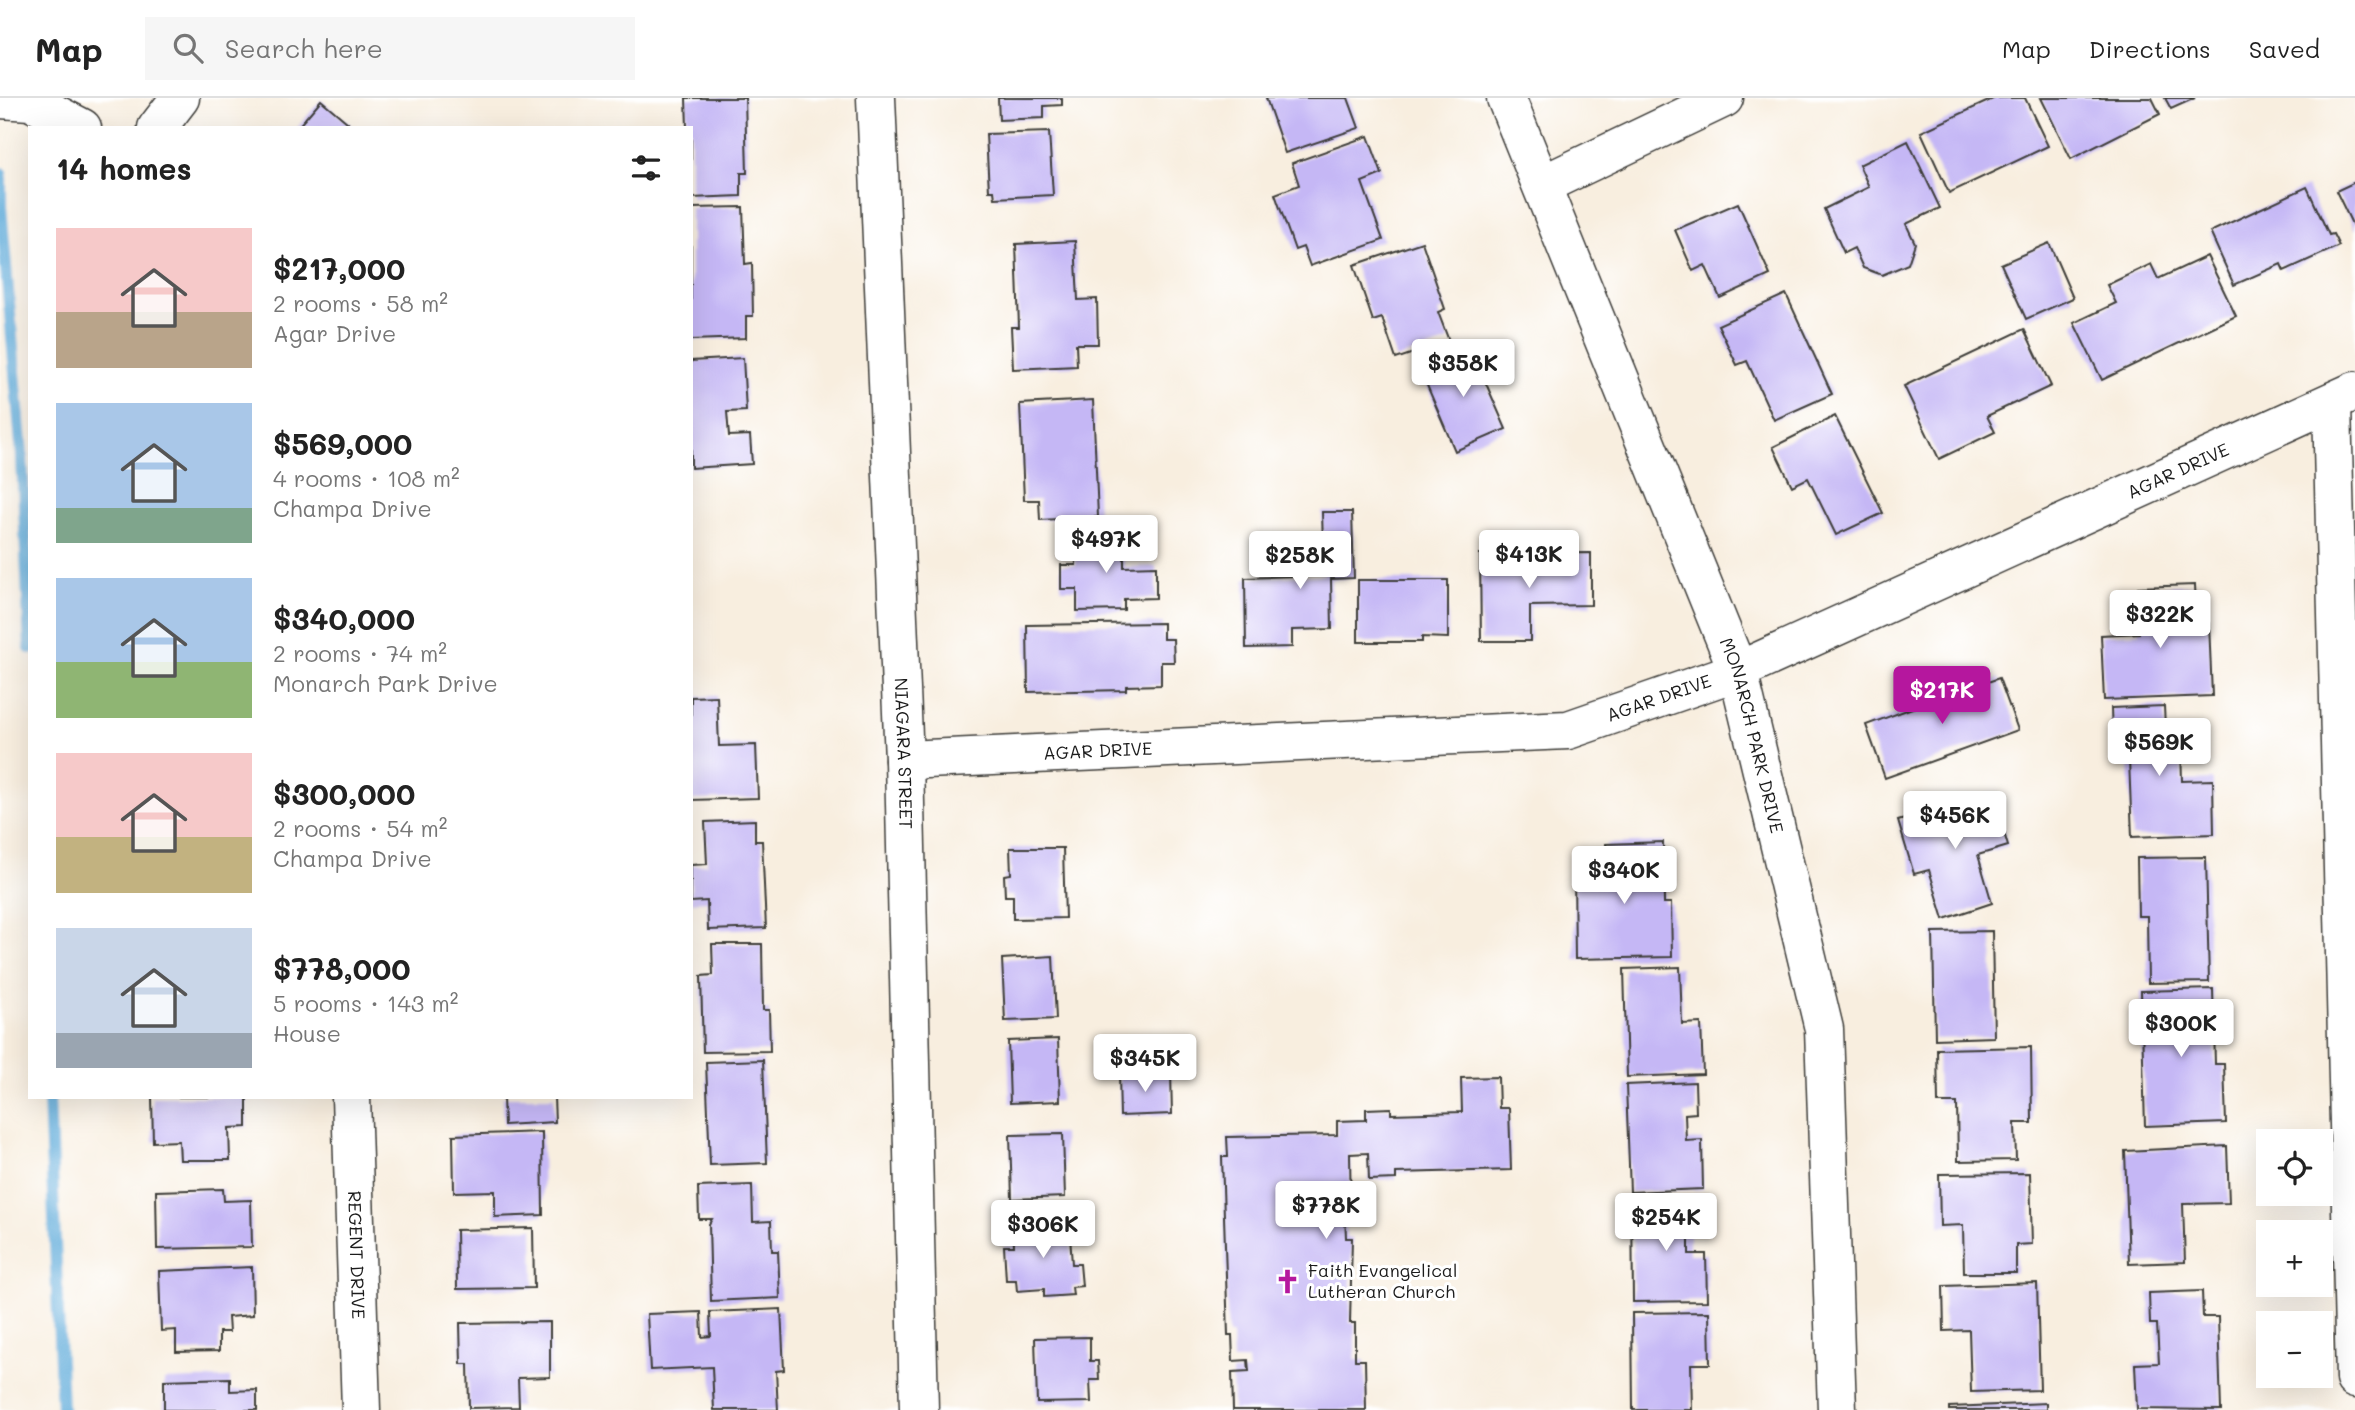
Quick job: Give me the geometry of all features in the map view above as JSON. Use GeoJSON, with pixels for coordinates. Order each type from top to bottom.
{"type":"FeatureCollection","features":[{"type":"Feature","properties":{"kind":"street"},"geometry":{"type":"LineString","coordinates":[[159,126],[180,98]]}},
{"type":"Feature","properties":{"kind":"street","name":"NIAGARA STREET"},"geometry":{"type":"LineString","coordinates":[[876,98],[904,760],[919,1410]]}},
{"type":"Feature","properties":{"kind":"street","name":"MONARCH PARK DRIVE"},"geometry":{"type":"LineString","coordinates":[[1506,98],[1738,671],[1824,1029],[1837,1410]]}},
{"type":"Feature","properties":{"kind":"street"},"geometry":{"type":"LineString","coordinates":[[1542,185],[1724,98]]}},
{"type":"Feature","properties":{"kind":"street"},"geometry":{"type":"LineString","coordinates":[[0,99],[30,101],[78,126]]}},
{"type":"Feature","properties":{"kind":"street"},"geometry":{"type":"LineString","coordinates":[[2343,396],[2355,1379]]}},
{"type":"Feature","properties":{"kind":"street","name":"AGAR DRIVE"},"geometry":{"type":"LineString","coordinates":[[904,760],[1568,730],[1738,671],[2343,396]]}},
{"type":"Feature","properties":{"kind":"street","name":"REGENT DRIVE"},"geometry":{"type":"LineString","coordinates":[[351,1099],[361,1410]]}},
{"type":"Feature","properties":{"kind":"building"},"geometry":{"type":"Polygon","coordinates":[[[686,98],[745,98],[747,173],[741,173],[741,196],[693,198],[693,126],[687,126],[686,98]]]}},
{"type":"Feature","properties":{"kind":"building"},"geometry":{"type":"Polygon","coordinates":[[[998,98],[1062,98],[1062,105],[1044,106],[1044,118],[999,120],[998,98]]]}},
{"type":"Feature","properties":{"kind":"building"},"geometry":{"type":"Polygon","coordinates":[[[1266,98],[1348,98],[1359,128],[1285,153],[1266,98]]]}},
{"type":"Feature","properties":{"kind":"building"},"geometry":{"type":"Polygon","coordinates":[[[1995,98],[2025,98],[2048,146],[1949,193],[1921,132],[1995,98]]]}},
{"type":"Feature","properties":{"kind":"building"},"geometry":{"type":"Polygon","coordinates":[[[2041,98],[2152,98],[2160,114],[2071,159],[2041,98]]]}},
{"type":"Feature","properties":{"kind":"building"},"geometry":{"type":"Polygon","coordinates":[[[2165,98],[2195,98],[2171,109],[2165,98]]]}},
{"type":"Feature","properties":{"kind":"building"},"geometry":{"type":"Polygon","coordinates":[[[321,100],[352,126],[299,126],[321,100]]]}},
{"type":"Feature","properties":{"kind":"building"},"geometry":{"type":"Polygon","coordinates":[[[1049,132],[1053,195],[995,198],[994,191],[989,191],[986,134],[1049,132]]]}},
{"type":"Feature","properties":{"kind":"building"},"geometry":{"type":"Polygon","coordinates":[[[1368,136],[1382,174],[1362,182],[1383,240],[1310,266],[1303,247],[1295,250],[1275,194],[1299,185],[1292,163],[1368,136]]]}},
{"type":"Feature","properties":{"kind":"building"},"geometry":{"type":"Polygon","coordinates":[[[1908,141],[1940,208],[1906,224],[1915,243],[1908,264],[1882,275],[1863,268],[1854,248],[1844,253],[1824,209],[1869,187],[1859,165],[1908,141]]]}},
{"type":"Feature","properties":{"kind":"building"},"geometry":{"type":"Polygon","coordinates":[[[2355,182],[2355,230],[2336,191],[2355,182]]]}},
{"type":"Feature","properties":{"kind":"building"},"geometry":{"type":"Polygon","coordinates":[[[2307,187],[2329,235],[2333,234],[2339,246],[2284,271],[2281,264],[2234,285],[2210,232],[2307,187]]]}},
{"type":"Feature","properties":{"kind":"building"},"geometry":{"type":"Polygon","coordinates":[[[1738,203],[1770,275],[1720,298],[1705,265],[1693,271],[1675,230],[1738,203]]]}},
{"type":"Feature","properties":{"kind":"building"},"geometry":{"type":"Polygon","coordinates":[[[743,207],[745,264],[752,263],[753,316],[746,316],[746,338],[693,340],[693,208],[743,207]]]}},
{"type":"Feature","properties":{"kind":"building"},"geometry":{"type":"Polygon","coordinates":[[[1075,241],[1078,300],[1097,299],[1098,344],[1076,344],[1077,366],[1013,369],[1011,327],[1019,327],[1016,244],[1075,241]]]}},
{"type":"Feature","properties":{"kind":"building"},"geometry":{"type":"Polygon","coordinates":[[[1422,242],[1445,309],[1438,312],[1449,341],[1396,359],[1382,318],[1373,321],[1354,265],[1422,242]]]}},
{"type":"Feature","properties":{"kind":"building"},"geometry":{"type":"Polygon","coordinates":[[[2049,243],[2073,298],[2026,319],[2001,264],[2049,243]]]}},
{"type":"Feature","properties":{"kind":"building"},"geometry":{"type":"Polygon","coordinates":[[[2207,256],[2236,316],[2102,380],[2074,323],[2116,303],[2107,285],[2151,264],[2158,279],[2207,256]]]}},
{"type":"Feature","properties":{"kind":"building"},"geometry":{"type":"Polygon","coordinates":[[[1786,294],[1832,394],[1774,420],[1747,361],[1737,365],[1718,325],[1786,294]]]}},
{"type":"Feature","properties":{"kind":"building"},"geometry":{"type":"Polygon","coordinates":[[[2024,329],[2051,386],[1987,416],[1995,432],[1939,459],[1904,386],[2024,329]]]}},
{"type":"Feature","properties":{"kind":"building"},"geometry":{"type":"Polygon","coordinates":[[[1470,347],[1506,429],[1455,451],[1420,369],[1470,347]]]}},
{"type":"Feature","properties":{"kind":"building"},"geometry":{"type":"Polygon","coordinates":[[[743,358],[746,411],[727,412],[729,436],[750,435],[752,464],[693,468],[693,361],[743,358]]]}},
{"type":"Feature","properties":{"kind":"building"},"geometry":{"type":"Polygon","coordinates":[[[1093,400],[1098,517],[1040,520],[1039,500],[1024,500],[1020,404],[1093,400]]]}},
{"type":"Feature","properties":{"kind":"building"},"geometry":{"type":"Polygon","coordinates":[[[1835,416],[1883,513],[1836,535],[1808,478],[1792,486],[1773,447],[1835,416]]]}},
{"type":"Feature","properties":{"kind":"building"},"geometry":{"type":"Polygon","coordinates":[[[1322,512],[1352,512],[1354,578],[1331,579],[1332,629],[1292,630],[1292,647],[1246,648],[1245,578],[1324,575],[1322,512]]]}},
{"type":"Feature","properties":{"kind":"building"},"geometry":{"type":"Polygon","coordinates":[[[1124,536],[1124,567],[1156,566],[1156,598],[1124,599],[1124,610],[1077,611],[1077,589],[1061,589],[1061,565],[1076,565],[1075,537],[1124,536]]]}},
{"type":"Feature","properties":{"kind":"building"},"geometry":{"type":"Polygon","coordinates":[[[1591,553],[1591,605],[1530,606],[1530,641],[1481,641],[1480,554],[1591,553]]]}},
{"type":"Feature","properties":{"kind":"building"},"geometry":{"type":"Polygon","coordinates":[[[1358,580],[1448,580],[1448,638],[1422,637],[1422,642],[1358,642],[1358,580]]]}},
{"type":"Feature","properties":{"kind":"building"},"geometry":{"type":"Polygon","coordinates":[[[2195,585],[2197,623],[2209,623],[2212,696],[2104,700],[2101,635],[2139,633],[2138,587],[2195,585]]]}},
{"type":"Feature","properties":{"kind":"building"},"geometry":{"type":"Polygon","coordinates":[[[1163,623],[1163,639],[1173,639],[1174,662],[1161,662],[1161,685],[1126,686],[1126,690],[1028,692],[1027,625],[1163,623]]]}},
{"type":"Feature","properties":{"kind":"building"},"geometry":{"type":"Polygon","coordinates":[[[1999,678],[2018,730],[1885,778],[1866,725],[1937,699],[1934,691],[1968,680],[1971,688],[1999,678]]]}},
{"type":"Feature","properties":{"kind":"building"},"geometry":{"type":"Polygon","coordinates":[[[717,696],[719,746],[756,745],[758,798],[693,800],[693,697],[717,696]]]}},
{"type":"Feature","properties":{"kind":"building"},"geometry":{"type":"Polygon","coordinates":[[[2164,706],[2166,749],[2181,748],[2182,781],[2213,780],[2214,834],[2132,837],[2129,759],[2113,760],[2111,708],[2164,706]]]}},
{"type":"Feature","properties":{"kind":"building"},"geometry":{"type":"Polygon","coordinates":[[[1992,793],[2008,846],[1978,855],[1992,903],[1944,919],[1929,870],[1914,874],[1898,821],[1992,793]]]}},
{"type":"Feature","properties":{"kind":"building"},"geometry":{"type":"Polygon","coordinates":[[[755,820],[755,841],[762,841],[766,928],[708,930],[707,901],[693,902],[693,865],[707,864],[705,822],[755,820]]]}},
{"type":"Feature","properties":{"kind":"building"},"geometry":{"type":"Polygon","coordinates":[[[1663,842],[1664,903],[1671,903],[1672,957],[1575,959],[1574,871],[1607,870],[1606,844],[1663,842]]]}},
{"type":"Feature","properties":{"kind":"building"},"geometry":{"type":"Polygon","coordinates":[[[1010,848],[1063,848],[1065,918],[1013,919],[1013,896],[1005,896],[1004,875],[1011,874],[1010,848]]]}},
{"type":"Feature","properties":{"kind":"building"},"geometry":{"type":"Polygon","coordinates":[[[2206,857],[2209,982],[2148,983],[2147,916],[2138,916],[2137,858],[2206,857]]]}},
{"type":"Feature","properties":{"kind":"building"},"geometry":{"type":"Polygon","coordinates":[[[1992,931],[1994,1037],[1935,1039],[1933,932],[1992,931]]]}},
{"type":"Feature","properties":{"kind":"building"},"geometry":{"type":"Polygon","coordinates":[[[712,944],[762,944],[763,1010],[769,1010],[770,1051],[703,1052],[701,976],[713,975],[712,944]]]}},
{"type":"Feature","properties":{"kind":"building"},"geometry":{"type":"Polygon","coordinates":[[[1053,956],[1056,1019],[1005,1021],[1002,959],[1053,956]]]}},
{"type":"Feature","properties":{"kind":"building"},"geometry":{"type":"Polygon","coordinates":[[[1680,967],[1682,1024],[1701,1023],[1703,1074],[1627,1077],[1624,969],[1680,967]]]}},
{"type":"Feature","properties":{"kind":"building"},"geometry":{"type":"Polygon","coordinates":[[[2213,989],[2215,1064],[2224,1064],[2226,1123],[2145,1126],[2141,991],[2213,989]]]}},
{"type":"Feature","properties":{"kind":"building"},"geometry":{"type":"Polygon","coordinates":[[[1058,1039],[1060,1101],[1010,1103],[1008,1041],[1058,1039]]]}},
{"type":"Feature","properties":{"kind":"building"},"geometry":{"type":"Polygon","coordinates":[[[2031,1047],[2032,1123],[2015,1123],[2016,1160],[1958,1161],[1957,1103],[1938,1103],[1937,1049],[2031,1047]]]}},
{"type":"Feature","properties":{"kind":"building"},"geometry":{"type":"Polygon","coordinates":[[[763,1060],[767,1163],[710,1165],[706,1062],[763,1060]]]}},
{"type":"Feature","properties":{"kind":"building"},"geometry":{"type":"Polygon","coordinates":[[[1171,1072],[1172,1114],[1120,1116],[1119,1073],[1171,1072]]]}},
{"type":"Feature","properties":{"kind":"building","name":"Faith Evangelical Lutheran Church"},"geometry":{"type":"Polygon","coordinates":[[[1498,1077],[1499,1108],[1509,1108],[1511,1170],[1396,1173],[1396,1179],[1369,1180],[1368,1153],[1350,1154],[1351,1212],[1345,1213],[1346,1238],[1352,1238],[1350,1323],[1355,1323],[1355,1360],[1365,1360],[1366,1410],[1233,1410],[1232,1372],[1249,1371],[1248,1360],[1233,1361],[1232,1335],[1228,1335],[1222,1157],[1228,1157],[1227,1137],[1337,1135],[1337,1121],[1366,1120],[1366,1109],[1391,1108],[1391,1114],[1462,1112],[1461,1078],[1498,1077]]]}},
{"type":"Feature","properties":{"kind":"building"},"geometry":{"type":"Polygon","coordinates":[[[1695,1082],[1696,1113],[1685,1114],[1686,1141],[1702,1140],[1703,1189],[1630,1192],[1626,1085],[1695,1082]]]}},
{"type":"Feature","properties":{"kind":"building"},"geometry":{"type":"Polygon","coordinates":[[[152,1099],[247,1099],[247,1127],[229,1128],[230,1160],[180,1160],[179,1141],[153,1142],[152,1099]]]}},
{"type":"Feature","properties":{"kind":"building"},"geometry":{"type":"Polygon","coordinates":[[[503,1099],[554,1099],[555,1122],[504,1125],[503,1099]]]}},
{"type":"Feature","properties":{"kind":"building"},"geometry":{"type":"Polygon","coordinates":[[[542,1132],[543,1215],[495,1217],[495,1191],[454,1192],[453,1135],[542,1132]]]}},
{"type":"Feature","properties":{"kind":"building"},"geometry":{"type":"Polygon","coordinates":[[[1063,1134],[1065,1197],[1012,1199],[1010,1135],[1063,1134]]]}},
{"type":"Feature","properties":{"kind":"building"},"geometry":{"type":"Polygon","coordinates":[[[2227,1146],[2229,1203],[2183,1204],[2185,1262],[2129,1264],[2125,1151],[2227,1146]]]}},
{"type":"Feature","properties":{"kind":"building"},"geometry":{"type":"Polygon","coordinates":[[[2030,1173],[2032,1244],[2016,1245],[2016,1273],[1964,1273],[1963,1225],[1940,1226],[1939,1174],[2030,1173]]]}},
{"type":"Feature","properties":{"kind":"building"},"geometry":{"type":"Polygon","coordinates":[[[752,1185],[753,1222],[771,1221],[772,1251],[778,1251],[780,1298],[711,1301],[709,1224],[712,1219],[699,1219],[698,1187],[752,1185]]]}},
{"type":"Feature","properties":{"kind":"building"},"geometry":{"type":"Polygon","coordinates":[[[223,1189],[224,1201],[251,1200],[252,1247],[157,1249],[156,1191],[223,1189]]]}},
{"type":"Feature","properties":{"kind":"building"},"geometry":{"type":"Polygon","coordinates":[[[1696,1199],[1697,1229],[1689,1230],[1689,1254],[1706,1254],[1707,1301],[1633,1302],[1632,1200],[1696,1199]]]}},
{"type":"Feature","properties":{"kind":"building"},"geometry":{"type":"Polygon","coordinates":[[[1069,1222],[1072,1264],[1080,1264],[1082,1286],[1072,1287],[1073,1295],[1044,1297],[1044,1289],[1017,1291],[1016,1280],[1006,1280],[1004,1246],[1014,1246],[1013,1226],[1069,1222]]]}},
{"type":"Feature","properties":{"kind":"building"},"geometry":{"type":"Polygon","coordinates":[[[533,1228],[534,1288],[457,1289],[456,1230],[533,1228]]]}},
{"type":"Feature","properties":{"kind":"building"},"geometry":{"type":"Polygon","coordinates":[[[252,1267],[253,1315],[228,1317],[229,1332],[219,1332],[219,1351],[176,1352],[176,1330],[161,1331],[159,1271],[252,1267]]]}},
{"type":"Feature","properties":{"kind":"building"},"geometry":{"type":"Polygon","coordinates":[[[2037,1283],[2040,1390],[1971,1392],[1969,1330],[1944,1331],[1943,1286],[2037,1283]]]}},
{"type":"Feature","properties":{"kind":"building"},"geometry":{"type":"Polygon","coordinates":[[[2202,1291],[2203,1317],[2218,1317],[2221,1410],[2137,1409],[2135,1364],[2159,1363],[2157,1324],[2150,1324],[2149,1293],[2202,1291]]]}},
{"type":"Feature","properties":{"kind":"building"},"geometry":{"type":"Polygon","coordinates":[[[781,1309],[784,1370],[776,1371],[778,1410],[714,1410],[712,1367],[650,1370],[647,1314],[701,1312],[702,1337],[711,1336],[710,1312],[781,1309]]]}},
{"type":"Feature","properties":{"kind":"building"},"geometry":{"type":"Polygon","coordinates":[[[1709,1312],[1710,1364],[1691,1364],[1692,1410],[1633,1410],[1632,1313],[1709,1312]]]}},
{"type":"Feature","properties":{"kind":"building"},"geometry":{"type":"Polygon","coordinates":[[[550,1322],[550,1377],[518,1378],[519,1407],[469,1408],[468,1364],[461,1364],[460,1323],[550,1322]]]}},
{"type":"Feature","properties":{"kind":"building"},"geometry":{"type":"Polygon","coordinates":[[[1090,1337],[1090,1361],[1098,1361],[1099,1380],[1090,1380],[1091,1402],[1037,1403],[1035,1338],[1090,1337]]]}},
{"type":"Feature","properties":{"kind":"building"},"geometry":{"type":"Polygon","coordinates":[[[230,1378],[230,1391],[257,1390],[257,1410],[164,1410],[164,1380],[230,1378]]]}},
{"type":"Feature","properties":{"kind":"building"},"geometry":{"type":"Polygon","coordinates":[[[2046,1403],[2046,1410],[1949,1410],[1949,1407],[2046,1403]]]}},
{"type":"Feature","properties":{"kind":"waterway"},"geometry":{"type":"LineString","coordinates":[[1,173],[1,207],[22,455],[28,600]]}},
{"type":"Feature","properties":{"kind":"waterway"},"geometry":{"type":"LineString","coordinates":[[49,1099],[62,1410]]}},
{"type":"Feature","properties":{"kind":"place","name":"Faith Evangelical Lutheran Church"},"geometry":{"type":"Point","coordinates":[1288,1281]}}]}
